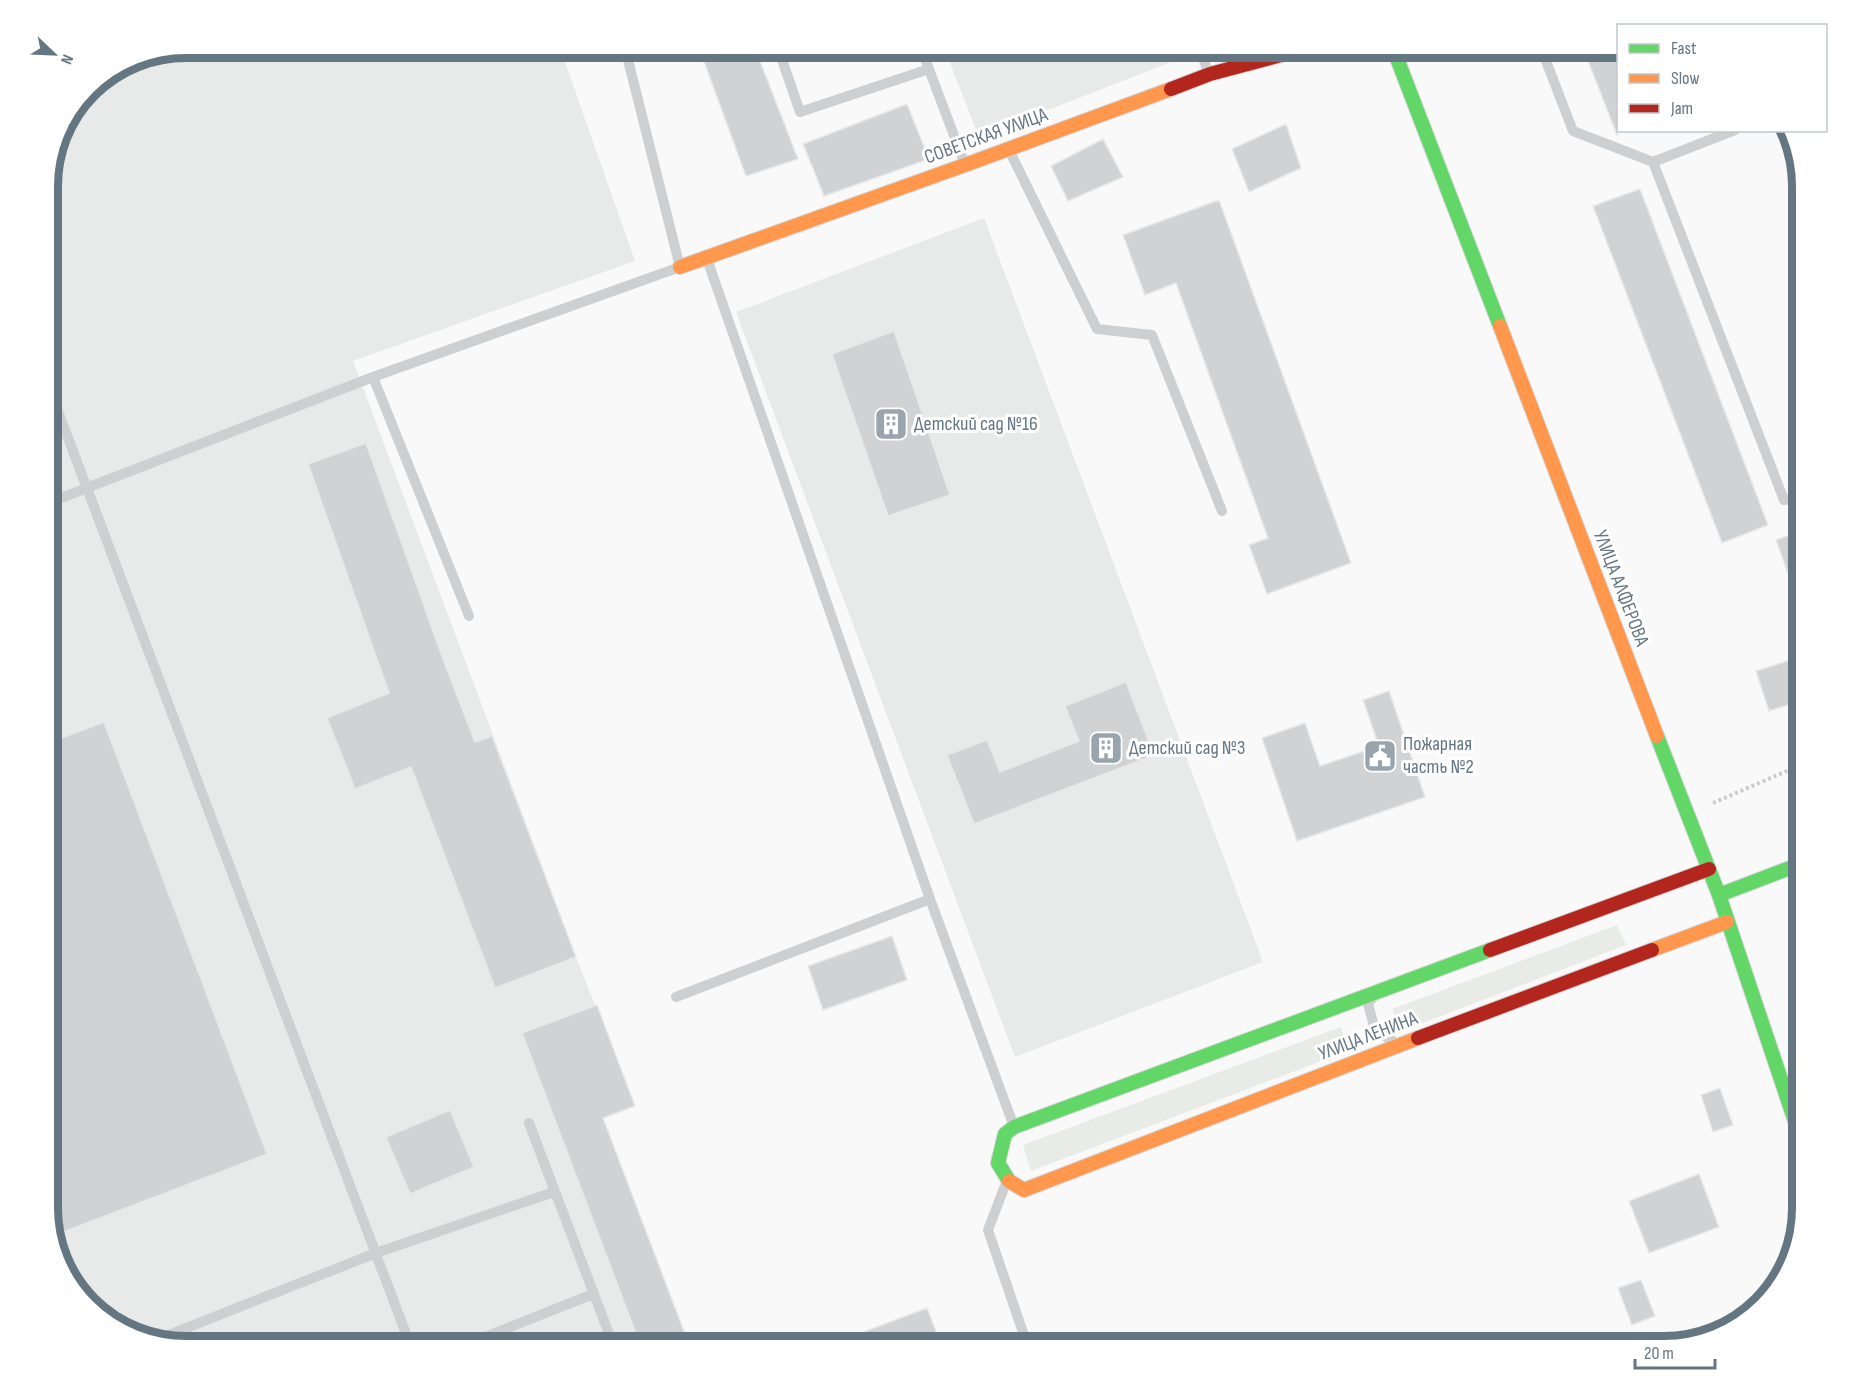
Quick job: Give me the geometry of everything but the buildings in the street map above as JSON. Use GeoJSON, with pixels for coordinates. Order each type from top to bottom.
{"type":"FeatureCollection","features":[{"type":"Feature","properties":{"kind":"street","name":"СОВЕТСКАЯ УЛИЦА"},"geometry":{"type":"LineString","coordinates":[[680,267],[1210,74],[1270,58]]}},
{"type":"Feature","properties":{"kind":"street","name":"УЛИЦА АЛФЕРОВА"},"geometry":{"type":"LineString","coordinates":[[1398,58],[1719,895],[1792,1113]]}},
{"type":"Feature","properties":{"kind":"street"},"geometry":{"type":"LineString","coordinates":[[1719,895],[1792,867]]}},
{"type":"Feature","properties":{"kind":"street"},"geometry":{"type":"LineString","coordinates":[[1007,1180],[998,1163],[1005,1134],[1014,1127],[1709,869]]}},
{"type":"Feature","properties":{"kind":"street","name":"УЛИЦА ЛЕНИНА"},"geometry":{"type":"LineString","coordinates":[[1007,1180],[1024,1190],[1399,1045],[1727,922]]}},
{"type":"Feature","properties":{"kind":"lane"},"geometry":{"type":"LineString","coordinates":[[59,498],[373,377],[680,267],[628,58]]}},
{"type":"Feature","properties":{"kind":"lane"},"geometry":{"type":"LineString","coordinates":[[781,58],[800,112],[929,69]]}},
{"type":"Feature","properties":{"kind":"lane"},"geometry":{"type":"LineString","coordinates":[[925,58],[965,165]]}},
{"type":"Feature","properties":{"kind":"lane"},"geometry":{"type":"LineString","coordinates":[[1203,58],[1210,74]]}},
{"type":"Feature","properties":{"kind":"lane"},"geometry":{"type":"LineString","coordinates":[[1544,58],[1573,131],[1653,162],[1730,132]]}},
{"type":"Feature","properties":{"kind":"lane"},"geometry":{"type":"LineString","coordinates":[[1009,149],[1097,329],[1152,335],[1222,511]]}},
{"type":"Feature","properties":{"kind":"lane"},"geometry":{"type":"LineString","coordinates":[[1653,162],[1784,500],[1792,499]]}},
{"type":"Feature","properties":{"kind":"lane"},"geometry":{"type":"LineString","coordinates":[[707,258],[930,899],[1014,1127]]}},
{"type":"Feature","properties":{"kind":"lane"},"geometry":{"type":"LineString","coordinates":[[373,377],[469,616]]}},
{"type":"Feature","properties":{"kind":"lane"},"geometry":{"type":"LineString","coordinates":[[59,414],[407,1336]]}},
{"type":"Feature","properties":{"kind":"lane"},"geometry":{"type":"LineString","coordinates":[[676,997],[930,899]]}},
{"type":"Feature","properties":{"kind":"lane"},"geometry":{"type":"LineString","coordinates":[[1378,992],[1368,1004],[1375,1030],[1399,1045]]}},
{"type":"Feature","properties":{"kind":"lane"},"geometry":{"type":"LineString","coordinates":[[529,1123],[610,1336]]}},
{"type":"Feature","properties":{"kind":"lane"},"geometry":{"type":"LineString","coordinates":[[1007,1180],[988,1230],[1024,1336]]}},
{"type":"Feature","properties":{"kind":"lane"},"geometry":{"type":"LineString","coordinates":[[169,1335],[376,1253],[554,1192]]}},
{"type":"Feature","properties":{"kind":"lane"},"geometry":{"type":"LineString","coordinates":[[488,1336],[593,1294]]}},
{"type":"Feature","properties":{"kind":"path"},"geometry":{"type":"LineString","coordinates":[[1687,815],[1792,769]]}},
{"type":"Feature","properties":{"kind":"shaded area"},"geometry":{"type":"Polygon","coordinates":[[[186,58],[564,58],[635,261],[353,361],[576,957],[635,1106],[603,1119],[686,1336],[186,1336],[161,1334],[137,1327],[102,1305],[80,1280],[65,1250],[59,1217],[59,178],[68,137],[85,109],[102,90],[137,68],[186,58]]]}},
{"type":"Feature","properties":{"kind":"shaded area"},"geometry":{"type":"Polygon","coordinates":[[[948,58],[1181,58],[979,137],[948,58]]]}},
{"type":"Feature","properties":{"kind":"shaded area"},"geometry":{"type":"Polygon","coordinates":[[[984,218],[1263,962],[1015,1057],[736,312],[984,218]]]}},
{"type":"Feature","properties":{"kind":"shaded area"},"geometry":{"type":"Polygon","coordinates":[[[1617,925],[1626,945],[1402,1031],[1392,1009],[1617,925]]]}},
{"type":"Feature","properties":{"kind":"shaded area"},"geometry":{"type":"Polygon","coordinates":[[[1341,1027],[1348,1051],[1031,1171],[1023,1145],[1341,1027]]]}},
{"type":"Feature","properties":{"kind":"traffic: fast"},"geometry":{"type":"LineString","coordinates":[[1397,58],[1500,326]]}},
{"type":"Feature","properties":{"kind":"traffic: fast"},"geometry":{"type":"LineString","coordinates":[[1657,736],[1719,895],[1792,1112]]}},
{"type":"Feature","properties":{"kind":"traffic: fast"},"geometry":{"type":"LineString","coordinates":[[1719,895],[1792,867]]}},
{"type":"Feature","properties":{"kind":"traffic: fast"},"geometry":{"type":"LineString","coordinates":[[1009,1181],[998,1163],[1005,1134],[1014,1127],[1490,950]]}},
{"type":"Feature","properties":{"kind":"traffic: slow"},"geometry":{"type":"LineString","coordinates":[[680,267],[1171,89]]}},
{"type":"Feature","properties":{"kind":"traffic: slow"},"geometry":{"type":"LineString","coordinates":[[1500,326],[1657,736]]}},
{"type":"Feature","properties":{"kind":"traffic: slow"},"geometry":{"type":"LineString","coordinates":[[1652,950],[1727,922]]}},
{"type":"Feature","properties":{"kind":"traffic: slow"},"geometry":{"type":"LineString","coordinates":[[1009,1181],[1024,1190],[1418,1038]]}},
{"type":"Feature","properties":{"kind":"traffic: jam"},"geometry":{"type":"LineString","coordinates":[[1171,89],[1210,74],[1270,58]]}},
{"type":"Feature","properties":{"kind":"traffic: jam"},"geometry":{"type":"LineString","coordinates":[[1490,950],[1709,869]]}},
{"type":"Feature","properties":{"kind":"traffic: jam"},"geometry":{"type":"LineString","coordinates":[[1418,1038],[1652,950]]}},
{"type":"Feature","properties":{"kind":"place","name":"Детский сад №16"},"geometry":{"type":"Point","coordinates":[891,424]}},
{"type":"Feature","properties":{"kind":"place","name":"Детский сад №3"},"geometry":{"type":"Point","coordinates":[1106,748]}},
{"type":"Feature","properties":{"kind":"place","name":"Пожарная часть №2"},"geometry":{"type":"Point","coordinates":[1380,756]}}]}
